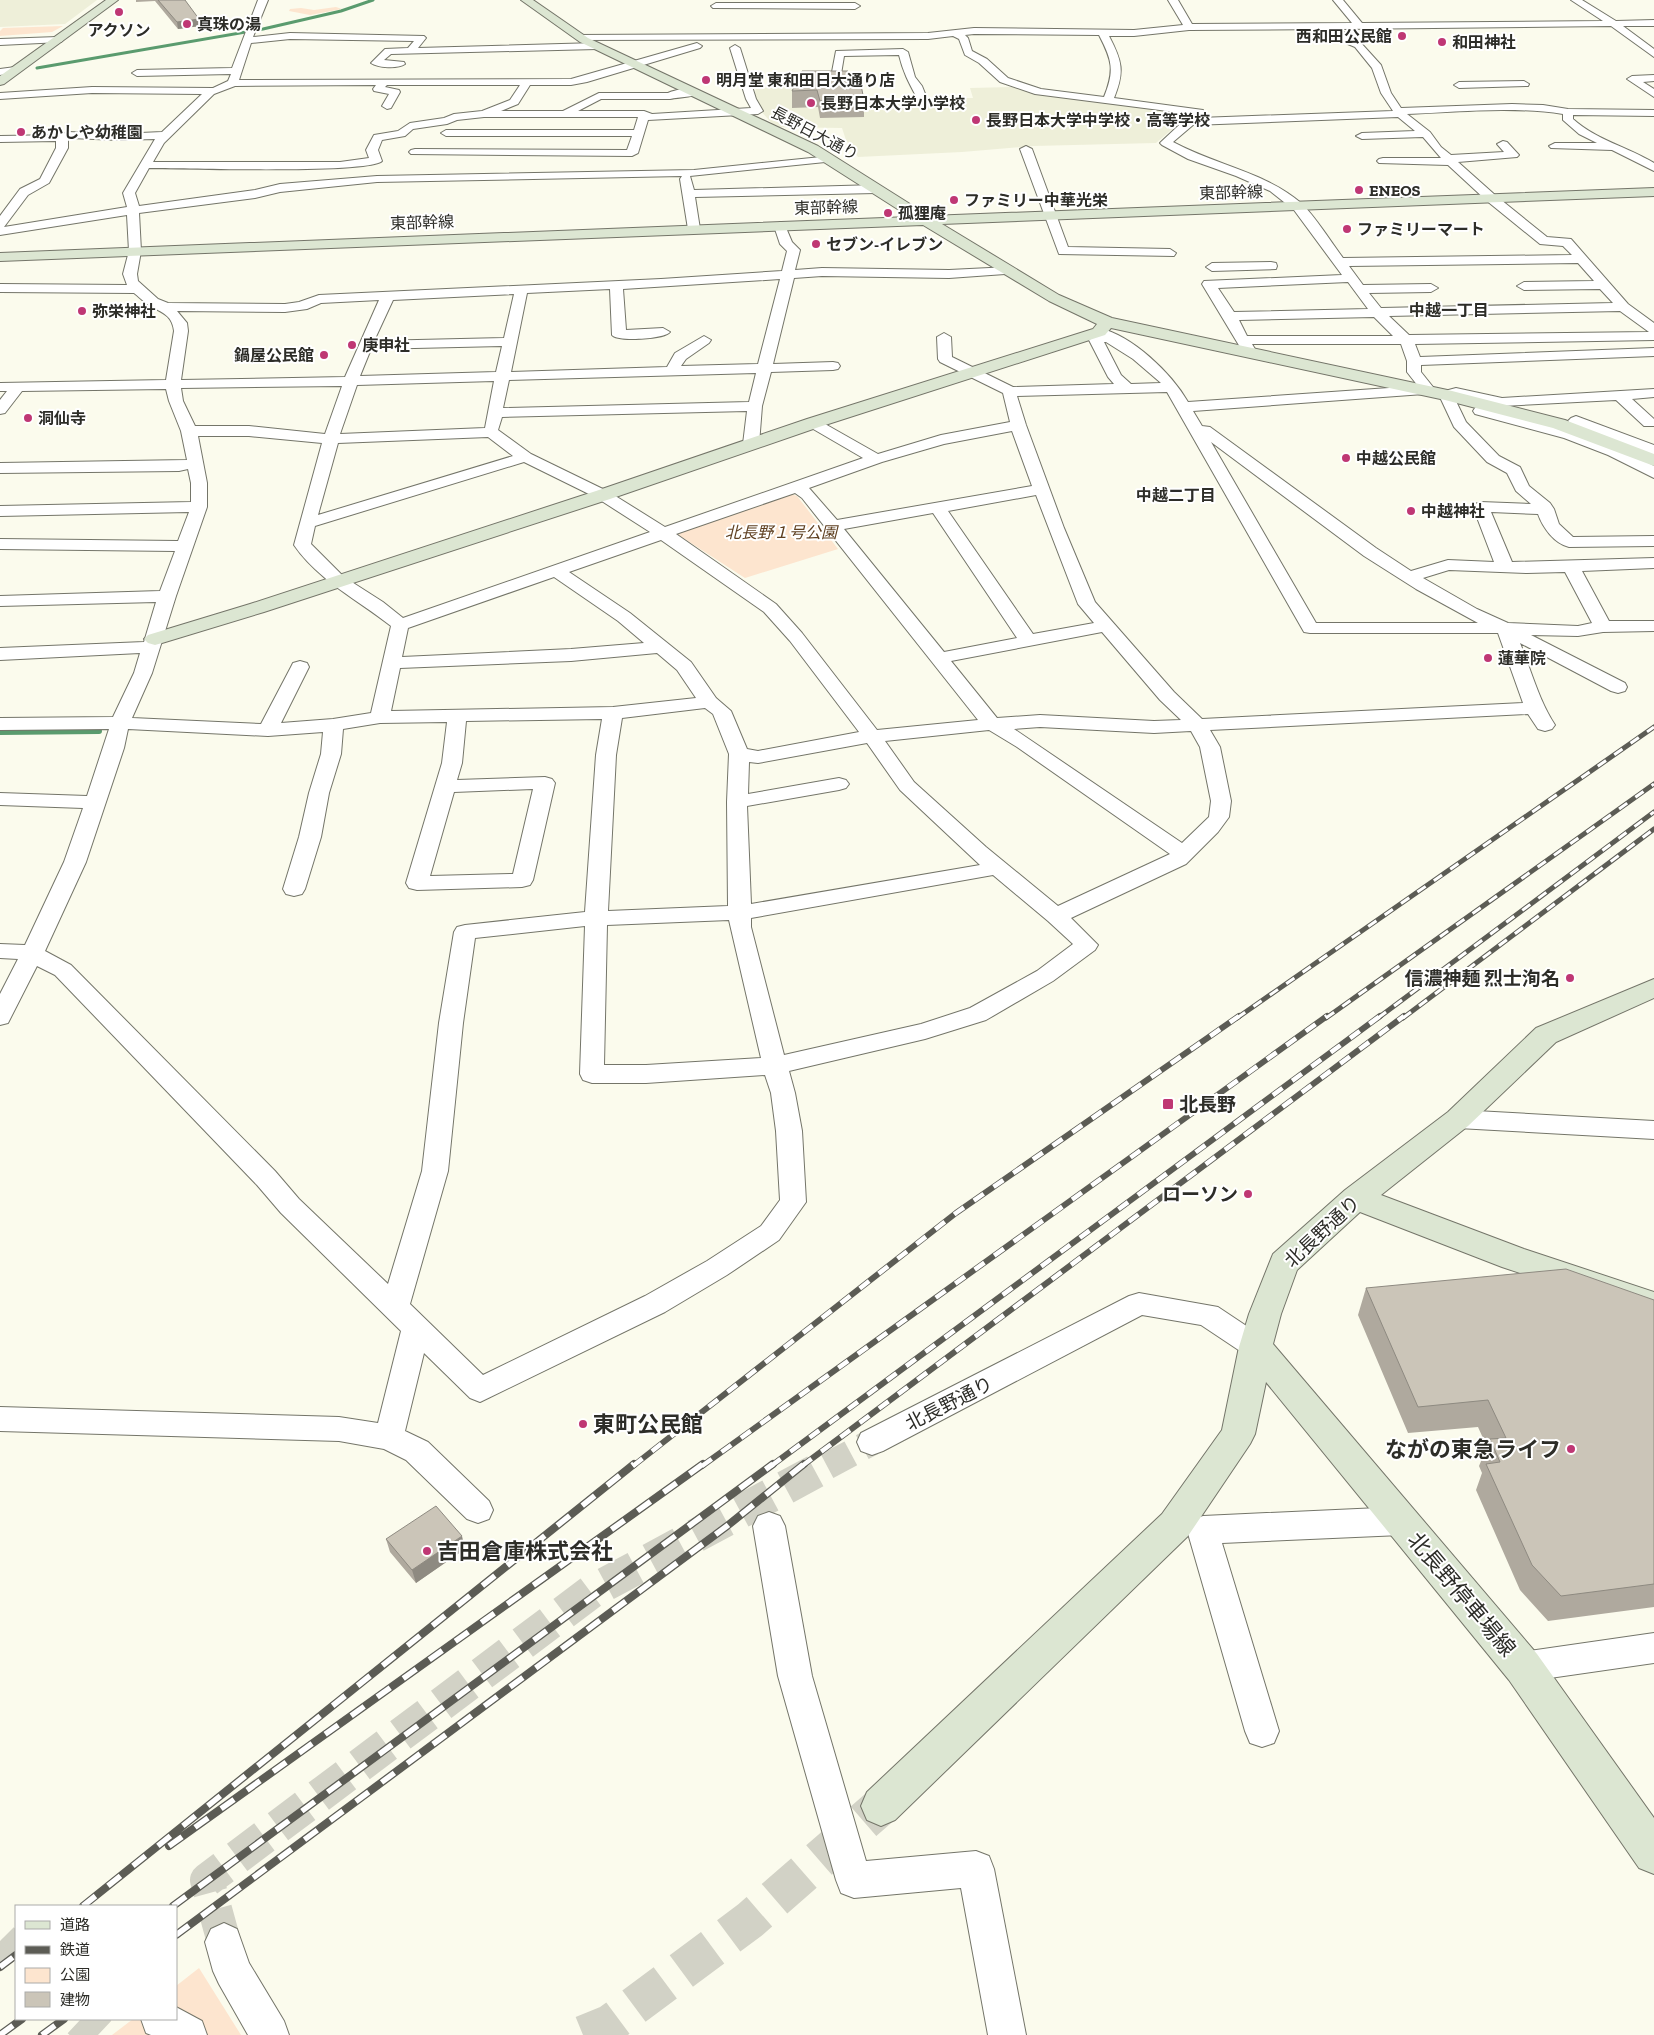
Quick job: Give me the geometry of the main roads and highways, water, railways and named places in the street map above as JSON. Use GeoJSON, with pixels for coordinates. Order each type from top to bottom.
{"type":"FeatureCollection","features":[{"type":"Feature","properties":{"kind":"waterway"},"geometry":{"type":"LineString","coordinates":[[37,68],[263,29],[341,11],[373,0]]}},
{"type":"Feature","properties":{"kind":"waterway"},"geometry":{"type":"LineString","coordinates":[[0,732],[99,731]]}},
{"type":"Feature","properties":{"kind":"tunnel"},"geometry":{"type":"LineString","coordinates":[[827,1466],[872,1442]]}},
{"type":"Feature","properties":{"kind":"tunnel"},"geometry":{"type":"LineString","coordinates":[[224,1942],[207,1880],[591,1592],[829,1464]]}},
{"type":"Feature","properties":{"kind":"tunnel"},"geometry":{"type":"LineString","coordinates":[[583,2035],[610,2024],[750,1920],[881,1806]]}},
{"type":"Feature","properties":{"kind":"tunnel"},"geometry":{"type":"LineString","coordinates":[[0,1941],[15,1956]]}},
{"type":"Feature","properties":{"kind":"tunnel"},"geometry":{"type":"LineString","coordinates":[[82,2020],[98,2035]]}},
{"type":"Feature","properties":{"kind":"railway"},"geometry":{"type":"LineString","coordinates":[[1237,1018],[1654,727]]}},
{"type":"Feature","properties":{"kind":"railway"},"geometry":{"type":"LineString","coordinates":[[1326,1018],[1654,784]]}},
{"type":"Feature","properties":{"kind":"railway"},"geometry":{"type":"LineString","coordinates":[[1378,1018],[1654,812]]}},
{"type":"Feature","properties":{"kind":"railway"},"geometry":{"type":"LineString","coordinates":[[1403,1018],[1654,829]]}},
{"type":"Feature","properties":{"kind":"railway"},"geometry":{"type":"LineString","coordinates":[[633,1466],[956,1213],[1239,1016]]}},
{"type":"Feature","properties":{"kind":"railway"},"geometry":{"type":"LineString","coordinates":[[702,1466],[1327,1016]]}},
{"type":"Feature","properties":{"kind":"railway"},"geometry":{"type":"LineString","coordinates":[[771,1466],[1380,1016]]}},
{"type":"Feature","properties":{"kind":"railway"},"geometry":{"type":"LineString","coordinates":[[802,1466],[1404,1016]]}},
{"type":"Feature","properties":{"kind":"railway"},"geometry":{"type":"LineString","coordinates":[[84,1905],[634,1464]]}},
{"type":"Feature","properties":{"kind":"railway"},"geometry":{"type":"LineString","coordinates":[[169,1846],[703,1464]]}},
{"type":"Feature","properties":{"kind":"railway"},"geometry":{"type":"LineString","coordinates":[[174,1905],[773,1464]]}},
{"type":"Feature","properties":{"kind":"railway"},"geometry":{"type":"LineString","coordinates":[[178,1934],[727,1526],[804,1464]]}},
{"type":"Feature","properties":{"kind":"railway"},"geometry":{"type":"LineString","coordinates":[[0,1967],[15,1956]]}},
{"type":"Feature","properties":{"kind":"railway"},"geometry":{"type":"LineString","coordinates":[[0,2035],[21,2020]]}},
{"type":"Feature","properties":{"kind":"railway"},"geometry":{"type":"LineString","coordinates":[[42,2035],[63,2020]]}},
{"type":"Feature","properties":{"kind":"place","name":"アクソン"},"geometry":{"type":"Point","coordinates":[119,12]}},
{"type":"Feature","properties":{"kind":"place","name":"真珠の湯"},"geometry":{"type":"Point","coordinates":[187,24]}},
{"type":"Feature","properties":{"kind":"place","name":"西和田公民館"},"geometry":{"type":"Point","coordinates":[1402,36]}},
{"type":"Feature","properties":{"kind":"place","name":"和田神社"},"geometry":{"type":"Point","coordinates":[1442,42]}},
{"type":"Feature","properties":{"kind":"place","name":"明月堂 東和田日大通り店"},"geometry":{"type":"Point","coordinates":[706,80]}},
{"type":"Feature","properties":{"kind":"place","name":"長野日本大学小学校"},"geometry":{"type":"Point","coordinates":[811,103]}},
{"type":"Feature","properties":{"kind":"place","name":"長野日本大学中学校・高等学校"},"geometry":{"type":"Point","coordinates":[976,120]}},
{"type":"Feature","properties":{"kind":"place","name":"あかしや幼稚園"},"geometry":{"type":"Point","coordinates":[21,132]}},
{"type":"Feature","properties":{"kind":"place","name":"ENEOS"},"geometry":{"type":"Point","coordinates":[1359,190]}},
{"type":"Feature","properties":{"kind":"place","name":"ファミリー中華光栄"},"geometry":{"type":"Point","coordinates":[954,200]}},
{"type":"Feature","properties":{"kind":"place","name":"孤狸庵"},"geometry":{"type":"Point","coordinates":[888,213]}},
{"type":"Feature","properties":{"kind":"place","name":"ファミリーマート"},"geometry":{"type":"Point","coordinates":[1347,229]}},
{"type":"Feature","properties":{"kind":"place","name":"セブン-イレブン"},"geometry":{"type":"Point","coordinates":[816,244]}},
{"type":"Feature","properties":{"kind":"place","name":"弥栄神社"},"geometry":{"type":"Point","coordinates":[82,311]}},
{"type":"Feature","properties":{"kind":"place","name":"庚申社"},"geometry":{"type":"Point","coordinates":[352,345]}},
{"type":"Feature","properties":{"kind":"place","name":"鍋屋公民館"},"geometry":{"type":"Point","coordinates":[324,355]}},
{"type":"Feature","properties":{"kind":"place","name":"洞仙寺"},"geometry":{"type":"Point","coordinates":[28,418]}},
{"type":"Feature","properties":{"kind":"place","name":"中越公民館"},"geometry":{"type":"Point","coordinates":[1346,458]}},
{"type":"Feature","properties":{"kind":"place","name":"中越神社"},"geometry":{"type":"Point","coordinates":[1411,511]}},
{"type":"Feature","properties":{"kind":"place","name":"蓮華院"},"geometry":{"type":"Point","coordinates":[1488,658]}},
{"type":"Feature","properties":{"kind":"place","name":"信濃神麺 烈士洵名"},"geometry":{"type":"Point","coordinates":[1570,978]}},
{"type":"Feature","properties":{"kind":"place","name":"北長野"},"geometry":{"type":"Point","coordinates":[1168,1104]}},
{"type":"Feature","properties":{"kind":"place","name":"ローソン"},"geometry":{"type":"Point","coordinates":[1248,1194]}},
{"type":"Feature","properties":{"kind":"place","name":"東町公民館"},"geometry":{"type":"Point","coordinates":[583,1424]}},
{"type":"Feature","properties":{"kind":"place","name":"ながの東急ライフ"},"geometry":{"type":"Point","coordinates":[1571,1449]}},
{"type":"Feature","properties":{"kind":"place","name":"吉田倉庫株式会社"},"geometry":{"type":"Point","coordinates":[427,1551]}},
{"type":"Feature","properties":{"kind":"district","name":"中越一丁目"},"geometry":{"type":"Point","coordinates":[1449,310]}},
{"type":"Feature","properties":{"kind":"district","name":"中越二丁目"},"geometry":{"type":"Point","coordinates":[1176,495]}},
{"type":"Feature","properties":{"kind":"park label","name":"北長野１号公園"},"geometry":{"type":"Point","coordinates":[781,532]}}]}
